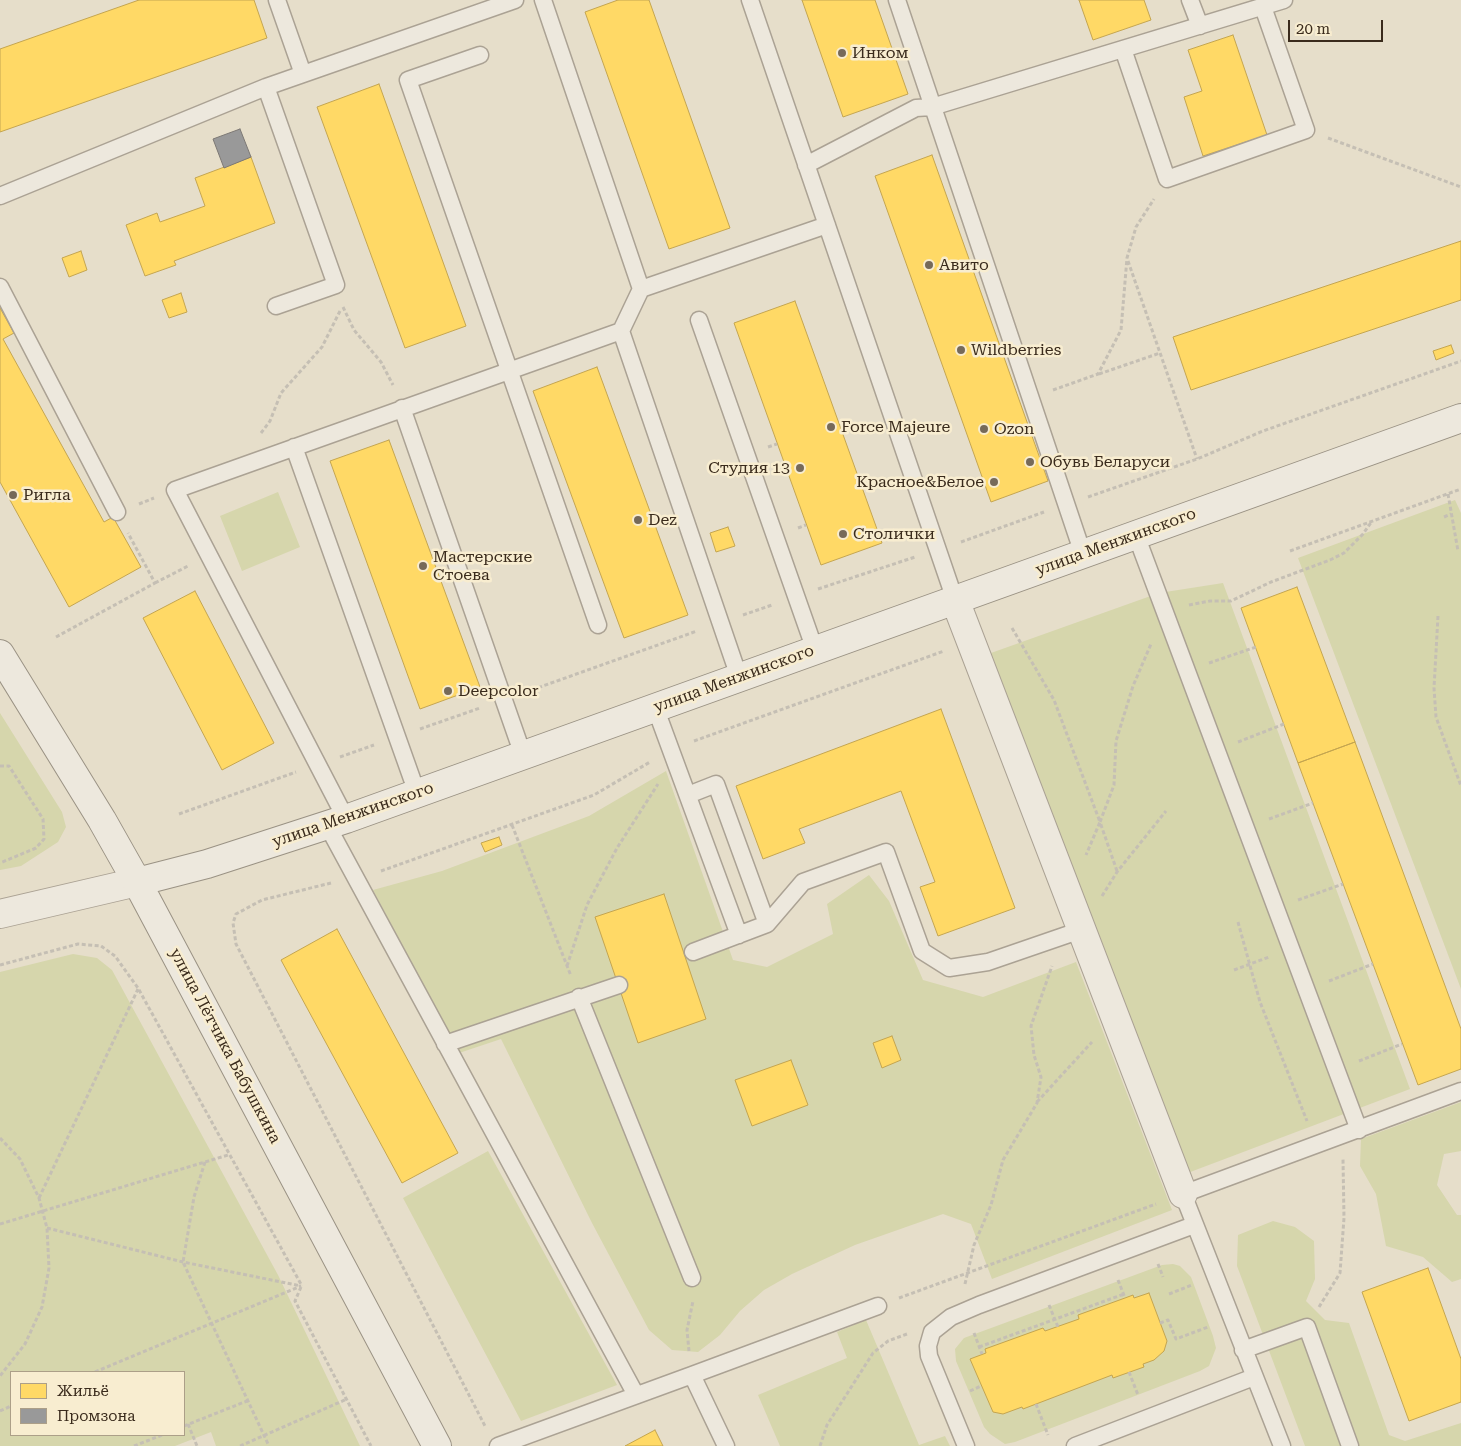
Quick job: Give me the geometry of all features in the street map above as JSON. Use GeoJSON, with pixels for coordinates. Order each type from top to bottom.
{"type":"FeatureCollection","features":[{"type":"Feature","properties":{"kind":"main road","name":"улица Менжинского"},"geometry":{"type":"LineString","coordinates":[[0,914],[207,864],[336,822],[1461,418]]}},
{"type":"Feature","properties":{"kind":"main road"},"geometry":{"type":"LineString","coordinates":[[954,600],[1115,1019],[1173,1197]]}},
{"type":"Feature","properties":{"kind":"main road","name":"улица Лётчика Бабушкина"},"geometry":{"type":"LineString","coordinates":[[0,654],[102,820],[137,882],[437,1446]]}},
{"type":"Feature","properties":{"kind":"lane"},"geometry":{"type":"LineString","coordinates":[[277,0],[303,74]]}},
{"type":"Feature","properties":{"kind":"lane"},"geometry":{"type":"LineString","coordinates":[[0,196],[266,87],[515,0]]}},
{"type":"Feature","properties":{"kind":"lane"},"geometry":{"type":"LineString","coordinates":[[543,0],[641,289],[621,331],[739,677]]}},
{"type":"Feature","properties":{"kind":"lane"},"geometry":{"type":"LineString","coordinates":[[750,0],[954,600]]}},
{"type":"Feature","properties":{"kind":"lane"},"geometry":{"type":"LineString","coordinates":[[897,0],[1083,554]]}},
{"type":"Feature","properties":{"kind":"lane"},"geometry":{"type":"LineString","coordinates":[[1190,0],[1200,26]]}},
{"type":"Feature","properties":{"kind":"lane"},"geometry":{"type":"LineString","coordinates":[[806,165],[916,108],[932,106],[1284,0]]}},
{"type":"Feature","properties":{"kind":"lane"},"geometry":{"type":"LineString","coordinates":[[1123,49],[1167,179],[1306,130],[1263,7]]}},
{"type":"Feature","properties":{"kind":"lane"},"geometry":{"type":"LineString","coordinates":[[480,55],[408,80],[598,625]]}},
{"type":"Feature","properties":{"kind":"lane"},"geometry":{"type":"LineString","coordinates":[[266,87],[336,285],[276,306]]}},
{"type":"Feature","properties":{"kind":"lane"},"geometry":{"type":"LineString","coordinates":[[641,289],[827,225]]}},
{"type":"Feature","properties":{"kind":"lane"},"geometry":{"type":"LineString","coordinates":[[0,287],[117,512]]}},
{"type":"Feature","properties":{"kind":"lane"},"geometry":{"type":"LineString","coordinates":[[699,320],[815,650]]}},
{"type":"Feature","properties":{"kind":"lane"},"geometry":{"type":"LineString","coordinates":[[621,331],[175,490],[318,764],[355,878],[636,1395]]}},
{"type":"Feature","properties":{"kind":"lane"},"geometry":{"type":"LineString","coordinates":[[402,408],[523,755]]}},
{"type":"Feature","properties":{"kind":"lane"},"geometry":{"type":"LineString","coordinates":[[294,446],[417,793]]}},
{"type":"Feature","properties":{"kind":"lane"},"geometry":{"type":"LineString","coordinates":[[1136,535],[1359,1130]]}},
{"type":"Feature","properties":{"kind":"lane"},"geometry":{"type":"LineString","coordinates":[[655,707],[739,935]]}},
{"type":"Feature","properties":{"kind":"lane"},"geometry":{"type":"LineString","coordinates":[[688,795],[716,784],[767,924]]}},
{"type":"Feature","properties":{"kind":"lane"},"geometry":{"type":"LineString","coordinates":[[693,952],[767,924],[803,882],[886,852],[922,951],[950,968],[988,962],[1081,930]]}},
{"type":"Feature","properties":{"kind":"lane"},"geometry":{"type":"LineString","coordinates":[[445,1044],[619,985]]}},
{"type":"Feature","properties":{"kind":"lane"},"geometry":{"type":"LineString","coordinates":[[579,997],[692,1278]]}},
{"type":"Feature","properties":{"kind":"lane"},"geometry":{"type":"LineString","coordinates":[[1282,1446],[1194,1225],[1173,1197],[1461,1091]]}},
{"type":"Feature","properties":{"kind":"lane"},"geometry":{"type":"LineString","coordinates":[[966,1446],[929,1356],[928,1346],[932,1332],[951,1317],[979,1305],[1194,1225]]}},
{"type":"Feature","properties":{"kind":"lane"},"geometry":{"type":"LineString","coordinates":[[498,1446],[878,1306]]}},
{"type":"Feature","properties":{"kind":"lane"},"geometry":{"type":"LineString","coordinates":[[1243,1350],[1307,1327],[1350,1446]]}},
{"type":"Feature","properties":{"kind":"lane"},"geometry":{"type":"LineString","coordinates":[[692,1375],[726,1446]]}},
{"type":"Feature","properties":{"kind":"lane"},"geometry":{"type":"LineString","coordinates":[[1075,1446],[1254,1377]]}},
{"type":"Feature","properties":{"kind":"path"},"geometry":{"type":"LineString","coordinates":[[1306,130],[1461,187]]}},
{"type":"Feature","properties":{"kind":"path"},"geometry":{"type":"LineString","coordinates":[[1098,374],[1121,330],[1127,258],[1136,227],[1167,179]]}},
{"type":"Feature","properties":{"kind":"path"},"geometry":{"type":"LineString","coordinates":[[1127,258],[1197,459]]}},
{"type":"Feature","properties":{"kind":"path"},"geometry":{"type":"LineString","coordinates":[[241,466],[251,447],[270,421],[281,393],[322,347],[343,306],[354,330],[382,362],[402,408]]}},
{"type":"Feature","properties":{"kind":"path"},"geometry":{"type":"LineString","coordinates":[[1030,398],[1160,353]]}},
{"type":"Feature","properties":{"kind":"path"},"geometry":{"type":"LineString","coordinates":[[179,814],[796,596],[937,550],[1197,459],[1263,431],[1461,361]]}},
{"type":"Feature","properties":{"kind":"path"},"geometry":{"type":"LineString","coordinates":[[1290,551],[1461,489]]}},
{"type":"Feature","properties":{"kind":"path"},"geometry":{"type":"LineString","coordinates":[[155,583],[117,512],[175,490]]}},
{"type":"Feature","properties":{"kind":"path"},"geometry":{"type":"LineString","coordinates":[[1448,494],[1458,551]]}},
{"type":"Feature","properties":{"kind":"path"},"geometry":{"type":"LineString","coordinates":[[1444,516],[1451,514]]}},
{"type":"Feature","properties":{"kind":"path"},"geometry":{"type":"LineString","coordinates":[[56,637],[208,555]]}},
{"type":"Feature","properties":{"kind":"path"},"geometry":{"type":"LineString","coordinates":[[1438,616],[1434,688],[1436,717],[1461,786]]}},
{"type":"Feature","properties":{"kind":"path"},"geometry":{"type":"LineString","coordinates":[[1012,628],[1054,700],[1100,822],[1084,862]]}},
{"type":"Feature","properties":{"kind":"path"},"geometry":{"type":"LineString","coordinates":[[1187,670],[1256,647]]}},
{"type":"Feature","properties":{"kind":"path"},"geometry":{"type":"LineString","coordinates":[[486,1428],[236,944],[233,923],[236,914],[262,900],[380,872],[594,795],[673,756],[952,648]]}},
{"type":"Feature","properties":{"kind":"path"},"geometry":{"type":"LineString","coordinates":[[1216,750],[1284,724]]}},
{"type":"Feature","properties":{"kind":"path"},"geometry":{"type":"LineString","coordinates":[[567,966],[587,905],[617,848],[673,756]]}},
{"type":"Feature","properties":{"kind":"path"},"geometry":{"type":"LineString","coordinates":[[0,766],[9,766],[43,819],[44,839],[36,848],[9,861],[0,862]]}},
{"type":"Feature","properties":{"kind":"path"},"geometry":{"type":"LineString","coordinates":[[1245,828],[1313,803]]}},
{"type":"Feature","properties":{"kind":"path"},"geometry":{"type":"LineString","coordinates":[[1037,1103],[1041,1077],[1034,1055],[1031,1026],[1053,963],[1081,930],[1117,872],[1166,811]]}},
{"type":"Feature","properties":{"kind":"path"},"geometry":{"type":"LineString","coordinates":[[512,825],[579,997]]}},
{"type":"Feature","properties":{"kind":"path"},"geometry":{"type":"LineString","coordinates":[[1276,909],[1343,884]]}},
{"type":"Feature","properties":{"kind":"path"},"geometry":{"type":"LineString","coordinates":[[1238,922],[1260,1002],[1316,1145]]}},
{"type":"Feature","properties":{"kind":"path"},"geometry":{"type":"LineString","coordinates":[[0,965],[78,944],[101,946],[115,956],[138,988],[228,1155],[302,1286]]}},
{"type":"Feature","properties":{"kind":"path"},"geometry":{"type":"LineString","coordinates":[[1234,970],[1291,948]]}},
{"type":"Feature","properties":{"kind":"path"},"geometry":{"type":"LineString","coordinates":[[1307,990],[1373,964]]}},
{"type":"Feature","properties":{"kind":"path"},"geometry":{"type":"LineString","coordinates":[[39,1198],[138,988]]}},
{"type":"Feature","properties":{"kind":"path"},"geometry":{"type":"LineString","coordinates":[[968,1272],[974,1245],[991,1205],[1003,1160],[1037,1103],[1063,1072],[1115,1019]]}},
{"type":"Feature","properties":{"kind":"path"},"geometry":{"type":"LineString","coordinates":[[1337,1070],[1402,1044]]}},
{"type":"Feature","properties":{"kind":"path"},"geometry":{"type":"LineString","coordinates":[[1307,1327],[1340,1273],[1344,1218],[1342,1136]]}},
{"type":"Feature","properties":{"kind":"path"},"geometry":{"type":"LineString","coordinates":[[0,1138],[20,1159],[44,1211],[47,1228],[49,1268],[42,1307],[25,1344],[0,1376]]}},
{"type":"Feature","properties":{"kind":"path"},"geometry":{"type":"LineString","coordinates":[[0,1224],[228,1155]]}},
{"type":"Feature","properties":{"kind":"path"},"geometry":{"type":"LineString","coordinates":[[205,1162],[194,1198],[182,1262],[269,1446]]}},
{"type":"Feature","properties":{"kind":"path"},"geometry":{"type":"LineString","coordinates":[[878,1306],[1173,1197]]}},
{"type":"Feature","properties":{"kind":"path"},"geometry":{"type":"LineString","coordinates":[[47,1228],[182,1262],[302,1286]]}},
{"type":"Feature","properties":{"kind":"path"},"geometry":{"type":"LineString","coordinates":[[1157,1261],[1163,1277]]}},
{"type":"Feature","properties":{"kind":"path"},"geometry":{"type":"LineString","coordinates":[[979,1347],[1124,1296],[1117,1277]]}},
{"type":"Feature","properties":{"kind":"path"},"geometry":{"type":"LineString","coordinates":[[692,1278],[693,1303],[687,1330],[692,1375]]}},
{"type":"Feature","properties":{"kind":"path"},"geometry":{"type":"LineString","coordinates":[[1169,1294],[1198,1283]]}},
{"type":"Feature","properties":{"kind":"path"},"geometry":{"type":"LineString","coordinates":[[97,1371],[302,1286]]}},
{"type":"Feature","properties":{"kind":"path"},"geometry":{"type":"LineString","coordinates":[[302,1286],[295,1301],[371,1446]]}},
{"type":"Feature","properties":{"kind":"path"},"geometry":{"type":"LineString","coordinates":[[1048,1302],[1058,1327]]}},
{"type":"Feature","properties":{"kind":"path"},"geometry":{"type":"LineString","coordinates":[[820,1446],[827,1425],[873,1353],[888,1341],[951,1317]]}},
{"type":"Feature","properties":{"kind":"path"},"geometry":{"type":"LineString","coordinates":[[1160,1323],[1168,1320],[1176,1339],[1214,1324]]}},
{"type":"Feature","properties":{"kind":"path"},"geometry":{"type":"LineString","coordinates":[[973,1330],[982,1354]]}},
{"type":"Feature","properties":{"kind":"path"},"geometry":{"type":"LineString","coordinates":[[1129,1372],[1140,1400]]}},
{"type":"Feature","properties":{"kind":"path"},"geometry":{"type":"LineString","coordinates":[[964,1392],[981,1386]]}},
{"type":"Feature","properties":{"kind":"path"},"geometry":{"type":"LineString","coordinates":[[240,1446],[346,1399]]}},
{"type":"Feature","properties":{"kind":"path"},"geometry":{"type":"LineString","coordinates":[[185,1426],[247,1401]]}},
{"type":"Feature","properties":{"kind":"path"},"geometry":{"type":"LineString","coordinates":[[1036,1404],[1048,1435]]}},
{"type":"Feature","properties":{"kind":"path"},"geometry":{"type":"LineString","coordinates":[[188,1424],[197,1446]]}},
{"type":"Feature","properties":{"kind":"path"},"geometry":{"type":"LineString","coordinates":[[134,1446],[159,1436]]}},
{"type":"Feature","properties":{"kind":"green space"},"geometry":{"type":"Polygon","coordinates":[[[278,492],[300,547],[242,571],[220,516],[278,492]]]}},
{"type":"Feature","properties":{"kind":"green space"},"geometry":{"type":"Polygon","coordinates":[[[1455,500],[1461,513],[1461,989],[1298,558],[1455,500]]]}},
{"type":"Feature","properties":{"kind":"green space"},"geometry":{"type":"Polygon","coordinates":[[[1223,583],[1410,1089],[1185,1174],[991,653],[1159,593],[1223,583]]]}},
{"type":"Feature","properties":{"kind":"green space"},"geometry":{"type":"Polygon","coordinates":[[[0,713],[62,812],[66,827],[58,842],[21,866],[0,870],[0,713]]]}},
{"type":"Feature","properties":{"kind":"green space"},"geometry":{"type":"Polygon","coordinates":[[[666,771],[733,960],[767,967],[833,934],[827,904],[869,875],[889,901],[923,980],[983,997],[1076,962],[1172,1210],[992,1279],[971,1224],[943,1214],[855,1245],[792,1274],[764,1290],[740,1311],[720,1335],[698,1352],[672,1350],[649,1330],[592,1223],[501,1039],[459,1053],[373,890],[442,871],[589,816],[666,771]]]}},
{"type":"Feature","properties":{"kind":"green space"},"geometry":{"type":"Polygon","coordinates":[[[73,954],[97,958],[112,970],[278,1275],[360,1446],[216,1446],[211,1432],[175,1446],[0,1446],[0,972],[73,954]]]}},
{"type":"Feature","properties":{"kind":"green space"},"geometry":{"type":"Polygon","coordinates":[[[1461,1102],[1461,1151],[1444,1154],[1437,1185],[1457,1215],[1461,1215],[1461,1279],[1452,1282],[1423,1257],[1386,1246],[1376,1194],[1360,1166],[1361,1139],[1461,1102]]]}},
{"type":"Feature","properties":{"kind":"green space"},"geometry":{"type":"Polygon","coordinates":[[[488,1151],[617,1385],[521,1421],[403,1198],[488,1151]]]}},
{"type":"Feature","properties":{"kind":"green space"},"geometry":{"type":"Polygon","coordinates":[[[1273,1221],[1295,1227],[1314,1241],[1315,1279],[1306,1301],[1325,1320],[1349,1323],[1389,1435],[1405,1441],[1461,1423],[1461,1446],[1305,1446],[1237,1266],[1238,1235],[1273,1221]]]}},
{"type":"Feature","properties":{"kind":"green space"},"geometry":{"type":"Polygon","coordinates":[[[1173,1264],[1180,1266],[1191,1277],[1213,1336],[1216,1348],[1209,1366],[1015,1442],[1005,1444],[990,1434],[984,1427],[956,1361],[955,1349],[964,1338],[1162,1265],[1173,1264]]]}},
{"type":"Feature","properties":{"kind":"green space"},"geometry":{"type":"Polygon","coordinates":[[[866,1320],[919,1445],[945,1436],[950,1446],[780,1446],[758,1395],[847,1358],[837,1332],[866,1320]]]}},
{"type":"Feature","properties":{"kind":"building: Жильё"},"geometry":{"type":"Polygon","coordinates":[[[139,0],[254,0],[267,38],[0,132],[0,49],[139,0]]]}},
{"type":"Feature","properties":{"kind":"building: Жильё"},"geometry":{"type":"Polygon","coordinates":[[[618,0],[649,0],[730,228],[669,249],[585,12],[618,0]]]}},
{"type":"Feature","properties":{"kind":"building: Жильё"},"geometry":{"type":"Polygon","coordinates":[[[802,0],[875,0],[908,94],[843,117],[802,0]]]}},
{"type":"Feature","properties":{"kind":"building: Жильё"},"geometry":{"type":"Polygon","coordinates":[[[1079,0],[1144,0],[1151,20],[1093,40],[1079,0]]]}},
{"type":"Feature","properties":{"kind":"building: Жильё"},"geometry":{"type":"Polygon","coordinates":[[[1233,35],[1267,135],[1203,156],[1184,97],[1202,91],[1188,50],[1233,35]]]}},
{"type":"Feature","properties":{"kind":"building: Жильё"},"geometry":{"type":"Polygon","coordinates":[[[379,84],[466,326],[405,348],[317,107],[379,84]]]}},
{"type":"Feature","properties":{"kind":"building: Жильё"},"geometry":{"type":"Polygon","coordinates":[[[932,155],[1048,481],[991,502],[875,176],[932,155]]]}},
{"type":"Feature","properties":{"kind":"building: Жильё"},"geometry":{"type":"Polygon","coordinates":[[[251,157],[275,223],[174,261],[176,265],[145,276],[126,225],[157,213],[160,222],[205,206],[195,178],[251,157]]]}},
{"type":"Feature","properties":{"kind":"building: Жильё"},"geometry":{"type":"Polygon","coordinates":[[[1461,241],[1461,300],[1191,390],[1173,337],[1461,241]]]}},
{"type":"Feature","properties":{"kind":"building: Жильё"},"geometry":{"type":"Polygon","coordinates":[[[81,251],[87,270],[69,277],[62,258],[81,251]]]}},
{"type":"Feature","properties":{"kind":"building: Жильё"},"geometry":{"type":"Polygon","coordinates":[[[181,293],[187,312],[169,318],[162,300],[181,293]]]}},
{"type":"Feature","properties":{"kind":"building: Жильё"},"geometry":{"type":"Polygon","coordinates":[[[795,301],[882,543],[821,565],[734,323],[795,301]]]}},
{"type":"Feature","properties":{"kind":"building: Жильё"},"geometry":{"type":"Polygon","coordinates":[[[0,308],[14,333],[3,339],[104,522],[113,517],[141,567],[69,607],[0,482],[0,308]]]}},
{"type":"Feature","properties":{"kind":"building: Жильё"},"geometry":{"type":"Polygon","coordinates":[[[1451,345],[1454,353],[1436,360],[1433,351],[1451,345]]]}},
{"type":"Feature","properties":{"kind":"building: Жильё"},"geometry":{"type":"Polygon","coordinates":[[[597,367],[688,615],[624,638],[533,391],[597,367]]]}},
{"type":"Feature","properties":{"kind":"building: Жильё"},"geometry":{"type":"Polygon","coordinates":[[[389,440],[480,687],[420,709],[330,461],[389,440]]]}},
{"type":"Feature","properties":{"kind":"building: Жильё"},"geometry":{"type":"Polygon","coordinates":[[[728,527],[735,546],[716,552],[710,533],[728,527]]]}},
{"type":"Feature","properties":{"kind":"building: Жильё"},"geometry":{"type":"Polygon","coordinates":[[[1297,587],[1355,742],[1298,763],[1241,608],[1297,587]]]}},
{"type":"Feature","properties":{"kind":"building: Жильё"},"geometry":{"type":"Polygon","coordinates":[[[195,591],[274,743],[222,770],[143,618],[195,591]]]}},
{"type":"Feature","properties":{"kind":"building: Жильё"},"geometry":{"type":"Polygon","coordinates":[[[941,709],[1015,908],[938,936],[920,887],[935,882],[901,791],[799,829],[805,843],[763,859],[736,786],[941,709]]]}},
{"type":"Feature","properties":{"kind":"building: Жильё"},"geometry":{"type":"Polygon","coordinates":[[[1355,742],[1461,1029],[1461,1069],[1418,1085],[1298,763],[1355,742]]]}},
{"type":"Feature","properties":{"kind":"building: Жильё"},"geometry":{"type":"Polygon","coordinates":[[[499,837],[502,845],[485,852],[481,843],[499,837]]]}},
{"type":"Feature","properties":{"kind":"building: Жильё"},"geometry":{"type":"Polygon","coordinates":[[[664,894],[706,1019],[638,1043],[595,917],[664,894]]]}},
{"type":"Feature","properties":{"kind":"building: Жильё"},"geometry":{"type":"Polygon","coordinates":[[[337,929],[458,1153],[402,1183],[281,960],[337,929]]]}},
{"type":"Feature","properties":{"kind":"building: Жильё"},"geometry":{"type":"Polygon","coordinates":[[[892,1036],[901,1060],[882,1068],[873,1043],[892,1036]]]}},
{"type":"Feature","properties":{"kind":"building: Жильё"},"geometry":{"type":"Polygon","coordinates":[[[791,1060],[808,1105],[752,1126],[735,1080],[791,1060]]]}},
{"type":"Feature","properties":{"kind":"building: Жильё"},"geometry":{"type":"Polygon","coordinates":[[[1428,1268],[1461,1359],[1461,1402],[1409,1421],[1362,1292],[1428,1268]]]}},
{"type":"Feature","properties":{"kind":"building: Жильё"},"geometry":{"type":"Polygon","coordinates":[[[1149,1293],[1167,1341],[1164,1351],[1154,1360],[1143,1364],[1144,1367],[1113,1378],[1112,1375],[1023,1409],[1022,1407],[1003,1414],[993,1412],[970,1359],[986,1353],[985,1349],[1043,1328],[1045,1331],[1079,1319],[1078,1315],[1133,1295],[1134,1298],[1149,1293]]]}},
{"type":"Feature","properties":{"kind":"building: Жильё"},"geometry":{"type":"Polygon","coordinates":[[[655,1430],[663,1446],[625,1446],[655,1430]]]}},
{"type":"Feature","properties":{"kind":"building: Промзона"},"geometry":{"type":"Polygon","coordinates":[[[240,129],[251,157],[224,168],[213,139],[240,129]]]}},
{"type":"Feature","properties":{"kind":"place","name":"Инком"},"geometry":{"type":"Point","coordinates":[842,53]}},
{"type":"Feature","properties":{"kind":"place","name":"Авито"},"geometry":{"type":"Point","coordinates":[929,265]}},
{"type":"Feature","properties":{"kind":"place","name":"Wildberries"},"geometry":{"type":"Point","coordinates":[961,350]}},
{"type":"Feature","properties":{"kind":"place","name":"Force Majeure"},"geometry":{"type":"Point","coordinates":[831,427]}},
{"type":"Feature","properties":{"kind":"place","name":"Ozon"},"geometry":{"type":"Point","coordinates":[984,429]}},
{"type":"Feature","properties":{"kind":"place","name":"Обувь Беларуси"},"geometry":{"type":"Point","coordinates":[1030,462]}},
{"type":"Feature","properties":{"kind":"place","name":"Студия 13"},"geometry":{"type":"Point","coordinates":[800,468]}},
{"type":"Feature","properties":{"kind":"place","name":"Красное&Белое"},"geometry":{"type":"Point","coordinates":[994,482]}},
{"type":"Feature","properties":{"kind":"place","name":"Ригла"},"geometry":{"type":"Point","coordinates":[13,495]}},
{"type":"Feature","properties":{"kind":"place","name":"Dez"},"geometry":{"type":"Point","coordinates":[638,520]}},
{"type":"Feature","properties":{"kind":"place","name":"Столички"},"geometry":{"type":"Point","coordinates":[843,534]}},
{"type":"Feature","properties":{"kind":"place","name":"Мастерские Стоева"},"geometry":{"type":"Point","coordinates":[423,566]}},
{"type":"Feature","properties":{"kind":"place","name":"Deepcolor"},"geometry":{"type":"Point","coordinates":[448,691]}}]}
